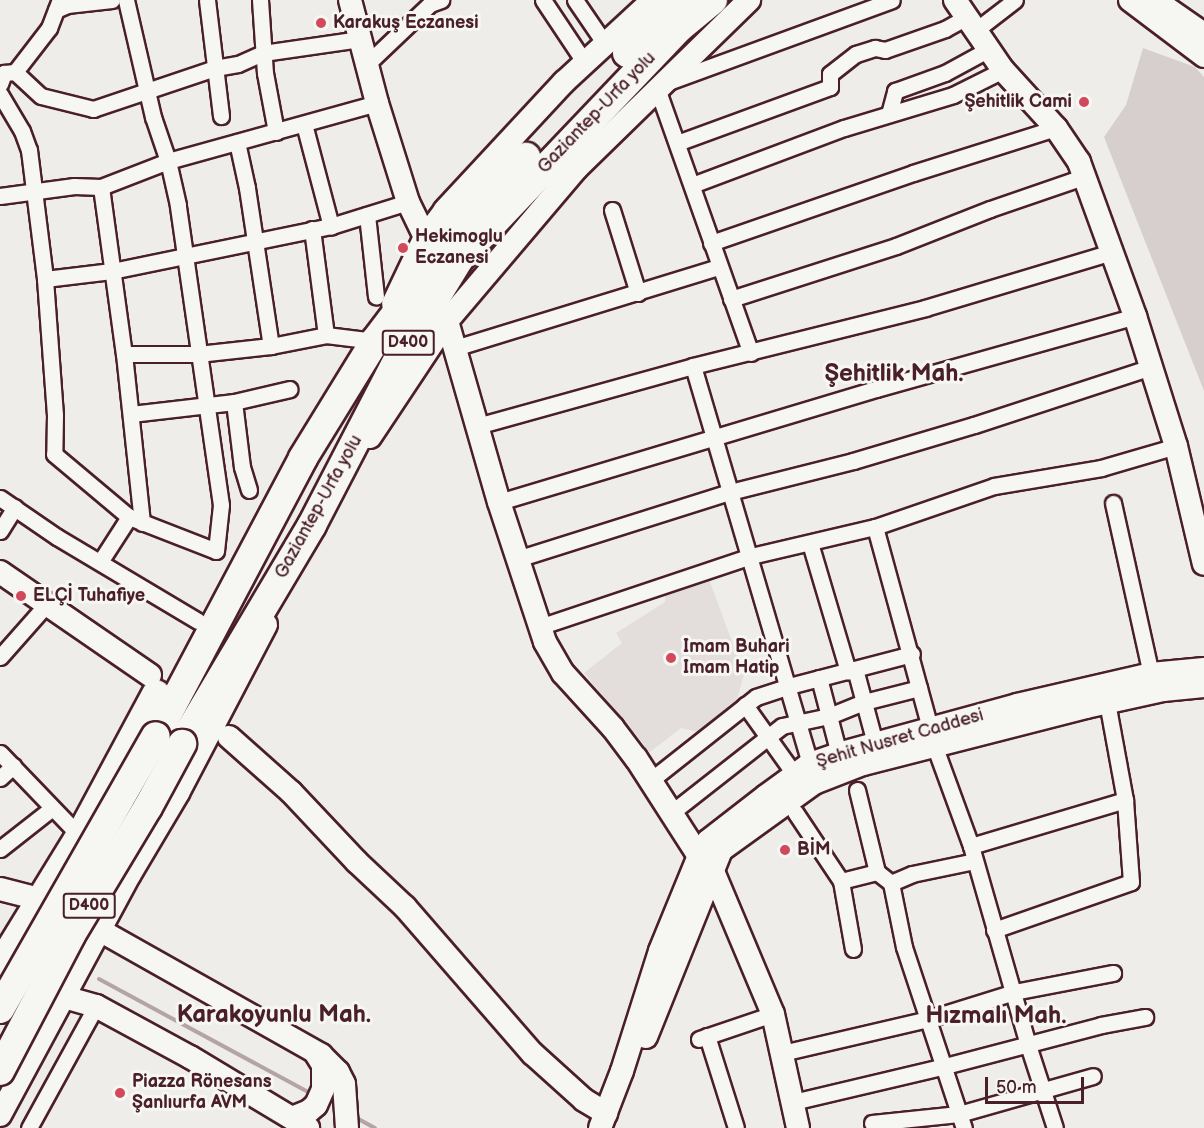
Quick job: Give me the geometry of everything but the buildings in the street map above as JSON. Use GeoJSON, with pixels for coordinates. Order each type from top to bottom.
{"type":"FeatureCollection","features":[{"type":"Feature","properties":{"kind":"highway","name":"Gaziantep-Urfa yolu"},"geometry":{"type":"LineString","coordinates":[[0,1071],[71,935],[148,807],[169,740],[303,458],[375,341],[463,225],[544,138],[682,0]]}},
{"type":"Feature","properties":{"kind":"highway","name":"Gaziantep-Urfa yolu"},"geometry":{"type":"LineString","coordinates":[[0,1009],[169,740],[312,525],[398,359],[460,258],[671,36],[713,0]]}},
{"type":"Feature","properties":{"kind":"highway"},"geometry":{"type":"LineString","coordinates":[[0,966],[39,899],[80,836],[198,621],[236,557],[303,458]]}},
{"type":"Feature","properties":{"kind":"street"},"geometry":{"type":"LineString","coordinates":[[112,0],[58,5],[49,28],[5,74],[41,96],[93,109],[215,68],[238,64],[263,53],[360,39]]}},
{"type":"Feature","properties":{"kind":"street"},"geometry":{"type":"LineString","coordinates":[[0,93],[22,131],[29,150],[45,279],[56,416],[54,454],[135,520],[216,551],[221,505],[178,205],[168,161],[153,117],[126,0]]}},
{"type":"Feature","properties":{"kind":"street"},"geometry":{"type":"LineString","coordinates":[[207,0],[221,116]]}},
{"type":"Feature","properties":{"kind":"street"},"geometry":{"type":"LineString","coordinates":[[260,0],[263,53],[276,132]]}},
{"type":"Feature","properties":{"kind":"street"},"geometry":{"type":"LineString","coordinates":[[350,0],[377,103],[408,202],[425,237]]}},
{"type":"Feature","properties":{"kind":"street"},"geometry":{"type":"LineString","coordinates":[[367,64],[430,4],[441,0]]}},
{"type":"Feature","properties":{"kind":"street"},"geometry":{"type":"LineString","coordinates":[[543,0],[585,63]]}},
{"type":"Feature","properties":{"kind":"street"},"geometry":{"type":"LineString","coordinates":[[574,0],[605,44]]}},
{"type":"Feature","properties":{"kind":"street"},"geometry":{"type":"LineString","coordinates":[[124,354],[198,354],[271,346],[326,335],[375,341],[425,237],[445,210],[585,63],[653,0]]}},
{"type":"Feature","properties":{"kind":"street"},"geometry":{"type":"LineString","coordinates":[[0,1115],[229,699],[312,525],[447,321],[576,169],[749,0]]}},
{"type":"Feature","properties":{"kind":"street"},"geometry":{"type":"LineString","coordinates":[[662,87],[892,0]]}},
{"type":"Feature","properties":{"kind":"street"},"geometry":{"type":"LineString","coordinates":[[677,143],[830,87],[830,74],[856,54],[875,48],[885,50],[945,29],[966,16],[1015,0]]}},
{"type":"Feature","properties":{"kind":"street"},"geometry":{"type":"LineString","coordinates":[[1130,0],[1204,49]]}},
{"type":"Feature","properties":{"kind":"street"},"geometry":{"type":"LineString","coordinates":[[1155,0],[1204,49]]}},
{"type":"Feature","properties":{"kind":"street"},"geometry":{"type":"LineString","coordinates":[[966,16],[1003,70],[1056,128],[1079,162],[1135,316],[1176,446],[1204,564]]}},
{"type":"Feature","properties":{"kind":"street"},"geometry":{"type":"LineString","coordinates":[[890,114],[896,91],[945,73],[989,49]]}},
{"type":"Feature","properties":{"kind":"street"},"geometry":{"type":"LineString","coordinates":[[692,185],[890,114],[953,95],[1003,70]]}},
{"type":"Feature","properties":{"kind":"street"},"geometry":{"type":"LineString","coordinates":[[662,87],[677,143],[751,353]]}},
{"type":"Feature","properties":{"kind":"street"},"geometry":{"type":"LineString","coordinates":[[0,196],[34,190],[101,187],[168,161],[377,103]]}},
{"type":"Feature","properties":{"kind":"street"},"geometry":{"type":"LineString","coordinates":[[304,124],[331,226]]}},
{"type":"Feature","properties":{"kind":"street"},"geometry":{"type":"LineString","coordinates":[[711,243],[913,173],[1056,128]]}},
{"type":"Feature","properties":{"kind":"street"},"geometry":{"type":"LineString","coordinates":[[237,142],[247,188],[271,346]]}},
{"type":"Feature","properties":{"kind":"street"},"geometry":{"type":"LineString","coordinates":[[731,299],[896,246],[990,208],[1083,177]]}},
{"type":"Feature","properties":{"kind":"street"},"geometry":{"type":"LineString","coordinates":[[100,562],[135,520],[131,414],[101,187]]}},
{"type":"Feature","properties":{"kind":"street"},"geometry":{"type":"LineString","coordinates":[[45,279],[112,271],[184,254],[331,226],[408,202]]}},
{"type":"Feature","properties":{"kind":"street"},"geometry":{"type":"LineString","coordinates":[[612,210],[638,293]]}},
{"type":"Feature","properties":{"kind":"street"},"geometry":{"type":"LineString","coordinates":[[367,215],[376,297]]}},
{"type":"Feature","properties":{"kind":"street"},"geometry":{"type":"LineString","coordinates":[[312,229],[326,335]]}},
{"type":"Feature","properties":{"kind":"street"},"geometry":{"type":"LineString","coordinates":[[477,426],[693,366],[925,308],[1112,252]]}},
{"type":"Feature","properties":{"kind":"street"},"geometry":{"type":"LineString","coordinates":[[455,348],[719,267]]}},
{"type":"Feature","properties":{"kind":"street"},"geometry":{"type":"LineString","coordinates":[[499,502],[1135,316]]}},
{"type":"Feature","properties":{"kind":"street"},"geometry":{"type":"LineString","coordinates":[[447,321],[499,502],[539,627],[563,673],[616,732],[706,862],[773,1014],[798,1128]]}},
{"type":"Feature","properties":{"kind":"street"},"geometry":{"type":"LineString","coordinates":[[693,366],[800,722],[802,770]]}},
{"type":"Feature","properties":{"kind":"street"},"geometry":{"type":"LineString","coordinates":[[517,559],[730,492],[864,457],[1150,367]]}},
{"type":"Feature","properties":{"kind":"street"},"geometry":{"type":"LineString","coordinates":[[131,414],[234,402],[290,389]]}},
{"type":"Feature","properties":{"kind":"street"},"geometry":{"type":"LineString","coordinates":[[234,402],[242,467],[249,490]]}},
{"type":"Feature","properties":{"kind":"street"},"geometry":{"type":"LineString","coordinates":[[539,627],[751,556],[874,526],[994,486],[1101,468],[1176,446]]}},
{"type":"Feature","properties":{"kind":"street"},"geometry":{"type":"LineString","coordinates":[[0,498],[57,537],[198,621]]}},
{"type":"Feature","properties":{"kind":"street"},"geometry":{"type":"LineString","coordinates":[[1113,503],[1151,674]]}},
{"type":"Feature","properties":{"kind":"street"},"geometry":{"type":"LineString","coordinates":[[0,531],[15,507]]}},
{"type":"Feature","properties":{"kind":"street"},"geometry":{"type":"LineString","coordinates":[[874,526],[912,654],[933,737],[973,854],[1042,1092],[1055,1128]]}},
{"type":"Feature","properties":{"kind":"street"},"geometry":{"type":"LineString","coordinates":[[810,543],[851,670],[864,702],[875,743]]}},
{"type":"Feature","properties":{"kind":"street"},"geometry":{"type":"LineString","coordinates":[[0,572],[150,675]]}},
{"type":"Feature","properties":{"kind":"street"},"geometry":{"type":"LineString","coordinates":[[0,657],[46,605]]}},
{"type":"Feature","properties":{"kind":"street"},"geometry":{"type":"LineString","coordinates":[[651,780],[756,697],[789,686],[912,654]]}},
{"type":"Feature","properties":{"kind":"street","name":"Şehit Nusret Caddesi"},"geometry":{"type":"LineString","coordinates":[[706,862],[814,783],[863,764],[1017,705],[1151,674],[1204,669]]}},
{"type":"Feature","properties":{"kind":"street"},"geometry":{"type":"LineString","coordinates":[[819,678],[839,754]]}},
{"type":"Feature","properties":{"kind":"street","name":"Şehit Nusret Caddesi"},"geometry":{"type":"LineString","coordinates":[[606,1123],[706,862],[708,841],[802,770],[839,754],[875,743],[933,737],[1163,690],[1204,686]]}},
{"type":"Feature","properties":{"kind":"street"},"geometry":{"type":"LineString","coordinates":[[671,813],[782,726],[829,716],[864,702],[919,688]]}},
{"type":"Feature","properties":{"kind":"street"},"geometry":{"type":"LineString","coordinates":[[994,930],[1131,882],[1125,800],[1107,702]]}},
{"type":"Feature","properties":{"kind":"street"},"geometry":{"type":"LineString","coordinates":[[746,705],[766,738],[802,770]]}},
{"type":"Feature","properties":{"kind":"street"},"geometry":{"type":"LineString","coordinates":[[229,737],[291,792],[357,862],[405,907],[532,1053],[606,1123]]}},
{"type":"Feature","properties":{"kind":"street"},"geometry":{"type":"LineString","coordinates":[[0,753],[80,836]]}},
{"type":"Feature","properties":{"kind":"street"},"geometry":{"type":"LineString","coordinates":[[0,778],[13,766]]}},
{"type":"Feature","properties":{"kind":"street"},"geometry":{"type":"LineString","coordinates":[[857,790],[877,872],[891,883],[904,947],[962,1121]]}},
{"type":"Feature","properties":{"kind":"street"},"geometry":{"type":"LineString","coordinates":[[891,883],[1125,800]]}},
{"type":"Feature","properties":{"kind":"street"},"geometry":{"type":"LineString","coordinates":[[0,849],[51,808]]}},
{"type":"Feature","properties":{"kind":"street"},"geometry":{"type":"LineString","coordinates":[[795,812],[841,881],[853,949]]}},
{"type":"Feature","properties":{"kind":"street"},"geometry":{"type":"LineString","coordinates":[[841,881],[877,872]]}},
{"type":"Feature","properties":{"kind":"street"},"geometry":{"type":"LineString","coordinates":[[0,889],[39,899],[100,930],[311,1048],[334,1080],[347,1125]]}},
{"type":"Feature","properties":{"kind":"street"},"geometry":{"type":"LineString","coordinates":[[782,1053],[928,1018],[1014,992],[1113,973]]}},
{"type":"Feature","properties":{"kind":"street"},"geometry":{"type":"LineString","coordinates":[[0,976],[63,998],[96,1006],[190,1057],[300,1123],[316,1105],[323,1089],[334,1080]]}},
{"type":"Feature","properties":{"kind":"street"},"geometry":{"type":"LineString","coordinates":[[29,1128],[96,1006]]}},
{"type":"Feature","properties":{"kind":"street"},"geometry":{"type":"LineString","coordinates":[[735,1128],[703,1038],[773,1014]]}},
{"type":"Feature","properties":{"kind":"street"},"geometry":{"type":"LineString","coordinates":[[793,1102],[945,1066],[1101,1025],[1145,1017]]}},
{"type":"Feature","properties":{"kind":"street"},"geometry":{"type":"LineString","coordinates":[[872,1123],[962,1121],[1093,1076]]}},
{"type":"Feature","properties":{"kind":"shaded area"},"geometry":{"type":"Polygon","coordinates":[[[1143,48],[1195,67],[1204,77],[1204,391],[1104,137],[1126,105],[1143,48]]]}},
{"type":"Feature","properties":{"kind":"shaded area","name":"Imam Buhari Imam Hatip"},"geometry":{"type":"Polygon","coordinates":[[[707,574],[744,674],[737,700],[698,732],[681,728],[650,752],[584,673],[622,643],[616,633],[665,602],[666,587],[707,574]]]}},
{"type":"Feature","properties":{"kind":"waterway"},"geometry":{"type":"LineString","coordinates":[[99,979],[312,1094]]}},
{"type":"Feature","properties":{"kind":"waterway"},"geometry":{"type":"LineString","coordinates":[[353,1116],[375,1128]]}},
{"type":"Feature","properties":{"kind":"place","name":"Karakuş Eczanesi"},"geometry":{"type":"Point","coordinates":[321,23]}},
{"type":"Feature","properties":{"kind":"place","name":"Şehitlik Cami"},"geometry":{"type":"Point","coordinates":[1084,102]}},
{"type":"Feature","properties":{"kind":"place","name":"Hekimoglu Eczanesi"},"geometry":{"type":"Point","coordinates":[403,248]}},
{"type":"Feature","properties":{"kind":"place","name":"ELÇİ Tuhafiye"},"geometry":{"type":"Point","coordinates":[21,596]}},
{"type":"Feature","properties":{"kind":"place","name":"Imam Buhari Imam Hatip"},"geometry":{"type":"Point","coordinates":[671,658]}},
{"type":"Feature","properties":{"kind":"place","name":"BİM"},"geometry":{"type":"Point","coordinates":[785,850]}},
{"type":"Feature","properties":{"kind":"place","name":"Piazza Rönesans Şanlıurfa AVM"},"geometry":{"type":"Point","coordinates":[120,1093]}},
{"type":"Feature","properties":{"kind":"district","name":"Şehitlik Mah."},"geometry":{"type":"Point","coordinates":[894,374]}},
{"type":"Feature","properties":{"kind":"district","name":"Karakoyunlu Mah."},"geometry":{"type":"Point","coordinates":[274,1015]}},
{"type":"Feature","properties":{"kind":"district","name":"Hızmalı Mah."},"geometry":{"type":"Point","coordinates":[996,1016]}}]}
